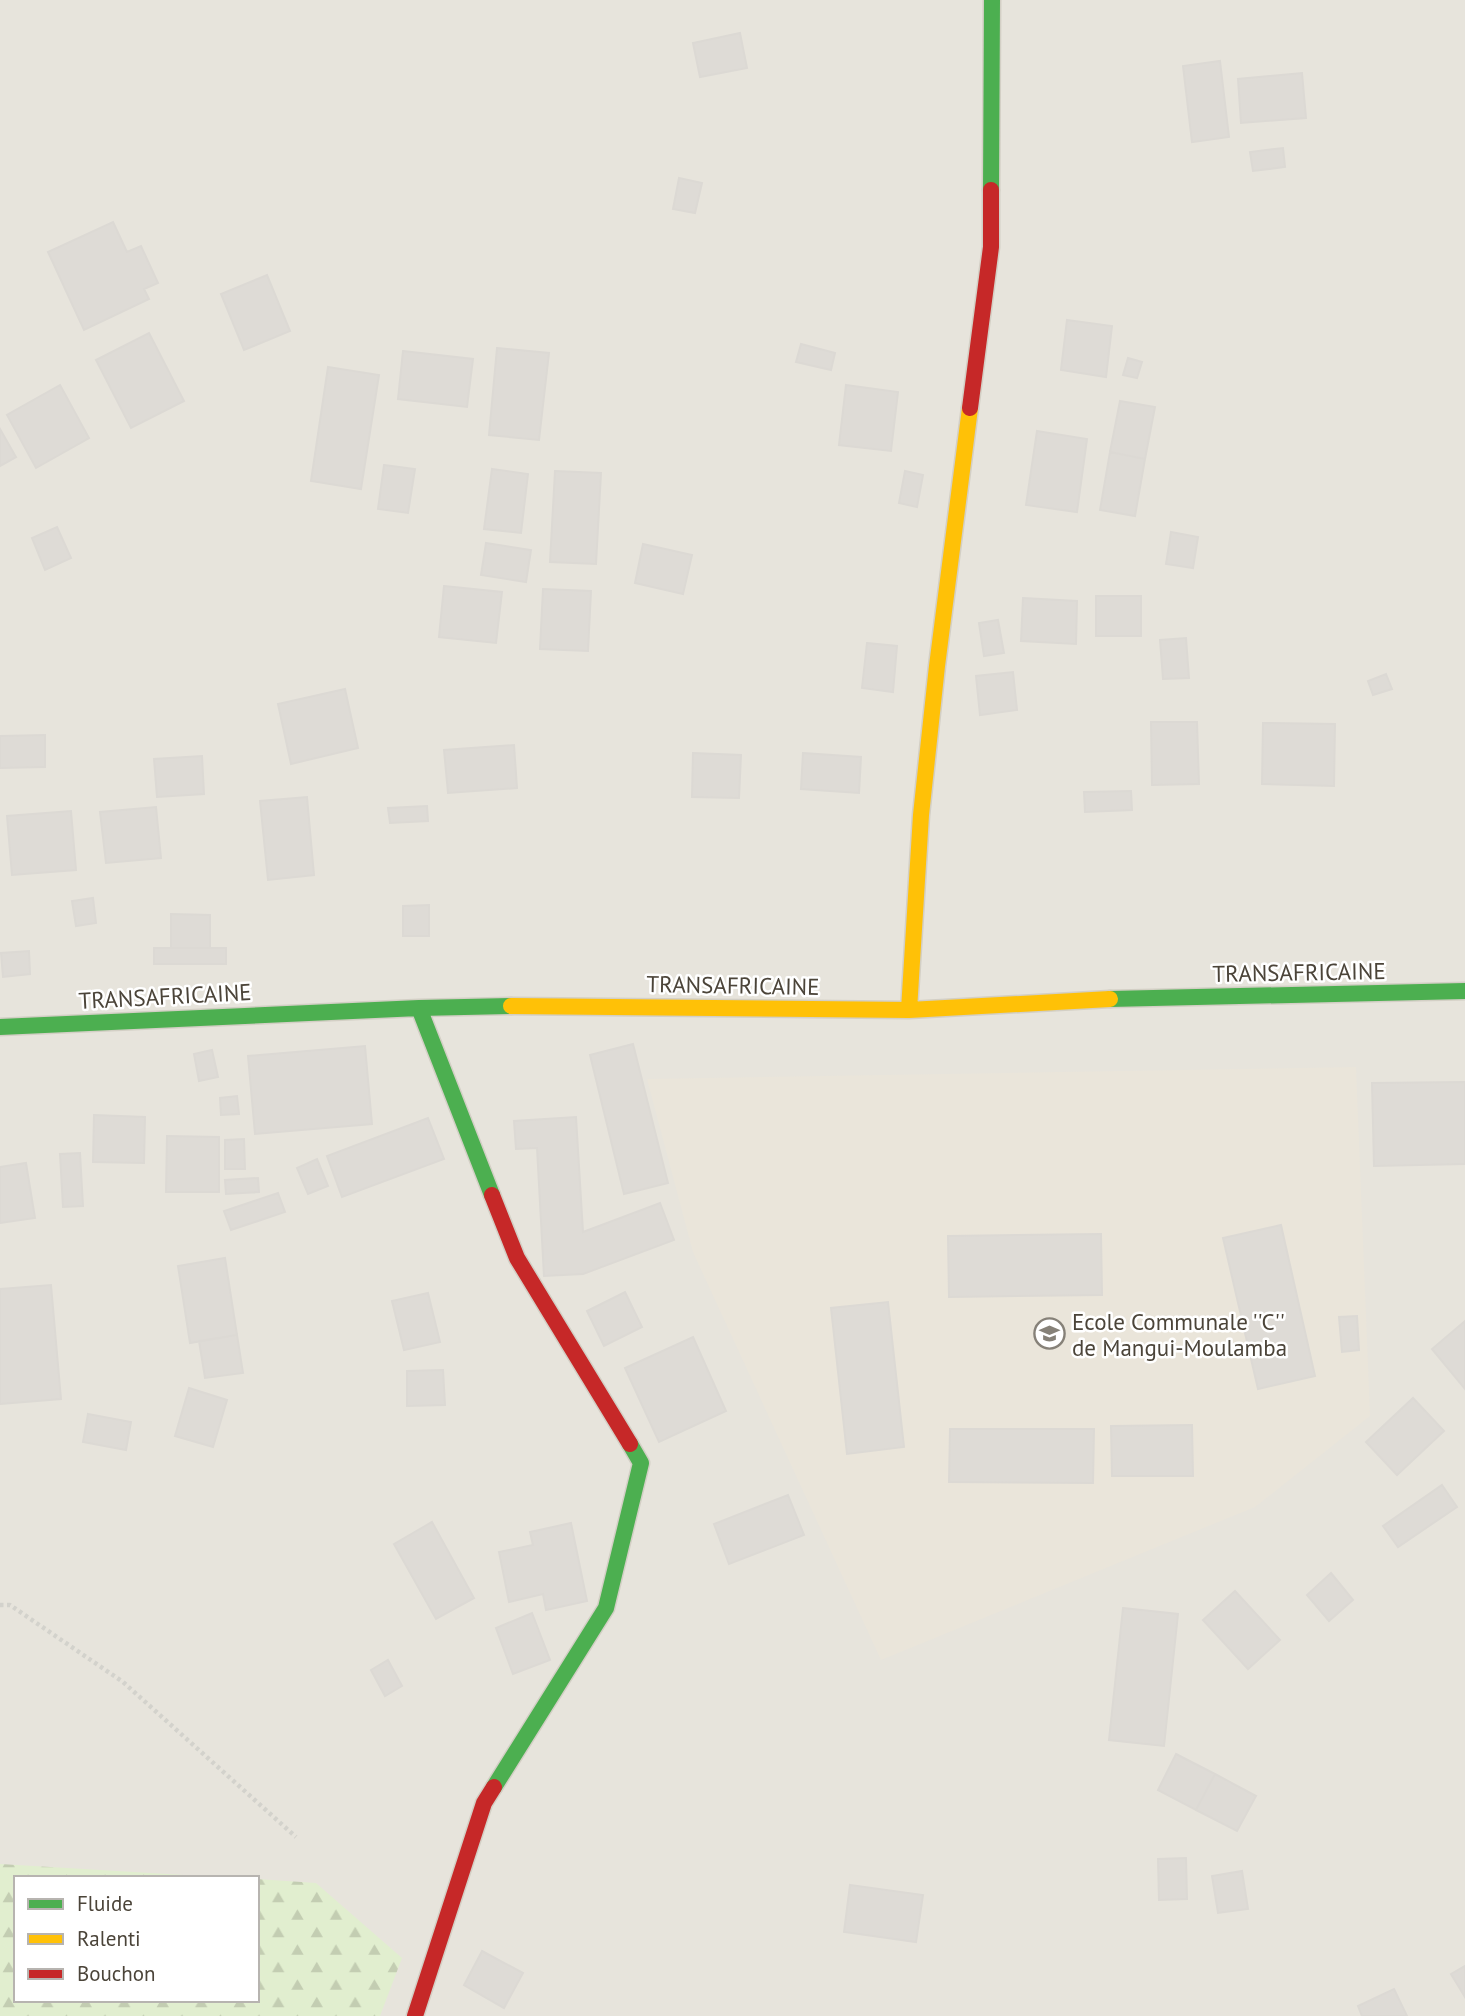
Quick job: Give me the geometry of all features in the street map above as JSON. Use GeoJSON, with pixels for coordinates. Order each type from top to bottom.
{"type":"FeatureCollection","features":[{"type":"Feature","properties":{"kind":"main road"},"geometry":{"type":"LineString","coordinates":[[909,1010],[921,815],[936,666],[991,247],[992,0]]}},
{"type":"Feature","properties":{"kind":"main road","name":"TRANSAFRICAINE"},"geometry":{"type":"LineString","coordinates":[[0,1027],[419,1007],[909,1010],[1120,998],[1465,991]]}},
{"type":"Feature","properties":{"kind":"main road"},"geometry":{"type":"LineString","coordinates":[[415,2016],[484,1802],[606,1608],[641,1463],[517,1258],[419,1007]]}},
{"type":"Feature","properties":{"kind":"path"},"geometry":{"type":"LineString","coordinates":[[0,1605],[10,1605],[124,1682],[296,1837]]}},
{"type":"Feature","properties":{"kind":"shaded area"},"geometry":{"type":"Polygon","coordinates":[[[0,0],[1465,0],[1465,2016],[0,2016],[0,0]]]}},
{"type":"Feature","properties":{"kind":"shaded area","name":"Ecole Communale ''C'' de Mangui-Moulamba"},"geometry":{"type":"Polygon","coordinates":[[[1356,1067],[1370,1416],[1255,1507],[881,1660],[693,1252],[647,1079],[1356,1067]]]}},
{"type":"Feature","properties":{"kind":"green space"},"geometry":{"type":"Polygon","coordinates":[[[0,1864],[201,1876],[14,1876],[14,2002],[259,2002],[259,1879],[316,1883],[402,1958],[380,2016],[0,2016],[0,1864]]]}},
{"type":"Feature","properties":{"kind":"building"},"geometry":{"type":"Polygon","coordinates":[[[740,33],[747,68],[700,77],[693,43],[740,33]]]}},
{"type":"Feature","properties":{"kind":"building"},"geometry":{"type":"Polygon","coordinates":[[[1220,61],[1229,137],[1192,142],[1183,66],[1220,61]]]}},
{"type":"Feature","properties":{"kind":"building"},"geometry":{"type":"Polygon","coordinates":[[[1302,73],[1306,118],[1241,123],[1238,79],[1302,73]]]}},
{"type":"Feature","properties":{"kind":"building"},"geometry":{"type":"Polygon","coordinates":[[[1283,148],[1285,167],[1253,171],[1250,152],[1283,148]]]}},
{"type":"Feature","properties":{"kind":"building"},"geometry":{"type":"Polygon","coordinates":[[[679,178],[702,183],[695,213],[673,209],[679,178]]]}},
{"type":"Feature","properties":{"kind":"building"},"geometry":{"type":"Polygon","coordinates":[[[113,222],[127,252],[141,246],[158,283],[144,289],[149,299],[84,330],[48,252],[113,222]]]}},
{"type":"Feature","properties":{"kind":"building"},"geometry":{"type":"Polygon","coordinates":[[[267,275],[290,331],[244,350],[221,294],[267,275]]]}},
{"type":"Feature","properties":{"kind":"building"},"geometry":{"type":"Polygon","coordinates":[[[1067,320],[1112,326],[1106,377],[1061,370],[1067,320]]]}},
{"type":"Feature","properties":{"kind":"building"},"geometry":{"type":"Polygon","coordinates":[[[149,333],[184,401],[131,428],[96,360],[149,333]]]}},
{"type":"Feature","properties":{"kind":"building"},"geometry":{"type":"Polygon","coordinates":[[[801,344],[835,353],[831,370],[796,362],[801,344]]]}},
{"type":"Feature","properties":{"kind":"building"},"geometry":{"type":"Polygon","coordinates":[[[497,348],[549,353],[539,440],[489,435],[497,348]]]}},
{"type":"Feature","properties":{"kind":"building"},"geometry":{"type":"Polygon","coordinates":[[[403,351],[473,359],[467,407],[398,399],[403,351]]]}},
{"type":"Feature","properties":{"kind":"building"},"geometry":{"type":"Polygon","coordinates":[[[1128,358],[1142,362],[1137,378],[1123,375],[1128,358]]]}},
{"type":"Feature","properties":{"kind":"building"},"geometry":{"type":"Polygon","coordinates":[[[328,367],[379,375],[361,489],[311,481],[328,367]]]}},
{"type":"Feature","properties":{"kind":"building"},"geometry":{"type":"Polygon","coordinates":[[[60,385],[89,438],[36,468],[7,415],[60,385]]]}},
{"type":"Feature","properties":{"kind":"building"},"geometry":{"type":"Polygon","coordinates":[[[846,385],[898,392],[891,451],[839,445],[846,385]]]}},
{"type":"Feature","properties":{"kind":"building"},"geometry":{"type":"Polygon","coordinates":[[[1120,401],[1155,407],[1145,459],[1110,452],[1120,401]]]}},
{"type":"Feature","properties":{"kind":"building"},"geometry":{"type":"Polygon","coordinates":[[[0,429],[16,457],[0,466],[0,429]]]}},
{"type":"Feature","properties":{"kind":"building"},"geometry":{"type":"Polygon","coordinates":[[[1037,431],[1087,439],[1077,512],[1026,505],[1037,431]]]}},
{"type":"Feature","properties":{"kind":"building"},"geometry":{"type":"Polygon","coordinates":[[[1110,452],[1145,459],[1135,516],[1100,510],[1110,452]]]}},
{"type":"Feature","properties":{"kind":"building"},"geometry":{"type":"Polygon","coordinates":[[[384,465],[415,469],[408,513],[378,509],[384,465]]]}},
{"type":"Feature","properties":{"kind":"building"},"geometry":{"type":"Polygon","coordinates":[[[492,469],[528,474],[521,533],[484,529],[492,469]]]}},
{"type":"Feature","properties":{"kind":"building"},"geometry":{"type":"Polygon","coordinates":[[[555,471],[601,473],[596,564],[550,562],[555,471]]]}},
{"type":"Feature","properties":{"kind":"building"},"geometry":{"type":"Polygon","coordinates":[[[905,471],[923,475],[917,507],[899,503],[905,471]]]}},
{"type":"Feature","properties":{"kind":"building"},"geometry":{"type":"Polygon","coordinates":[[[57,527],[71,558],[45,570],[32,538],[57,527]]]}},
{"type":"Feature","properties":{"kind":"building"},"geometry":{"type":"Polygon","coordinates":[[[1171,532],[1198,537],[1193,568],[1166,564],[1171,532]]]}},
{"type":"Feature","properties":{"kind":"building"},"geometry":{"type":"Polygon","coordinates":[[[486,543],[531,550],[526,582],[481,575],[486,543]]]}},
{"type":"Feature","properties":{"kind":"building"},"geometry":{"type":"Polygon","coordinates":[[[643,544],[692,555],[683,594],[635,583],[643,544]]]}},
{"type":"Feature","properties":{"kind":"building"},"geometry":{"type":"Polygon","coordinates":[[[444,586],[502,592],[496,643],[439,637],[444,586]]]}},
{"type":"Feature","properties":{"kind":"building"},"geometry":{"type":"Polygon","coordinates":[[[543,589],[591,591],[588,651],[540,649],[543,589]]]}},
{"type":"Feature","properties":{"kind":"building"},"geometry":{"type":"Polygon","coordinates":[[[1096,596],[1141,596],[1141,636],[1096,636],[1096,596]]]}},
{"type":"Feature","properties":{"kind":"building"},"geometry":{"type":"Polygon","coordinates":[[[1023,598],[1077,601],[1076,644],[1021,641],[1023,598]]]}},
{"type":"Feature","properties":{"kind":"building"},"geometry":{"type":"Polygon","coordinates":[[[998,620],[1004,653],[984,656],[979,623],[998,620]]]}},
{"type":"Feature","properties":{"kind":"building"},"geometry":{"type":"Polygon","coordinates":[[[1186,638],[1189,678],[1163,679],[1160,640],[1186,638]]]}},
{"type":"Feature","properties":{"kind":"building"},"geometry":{"type":"Polygon","coordinates":[[[867,643],[897,646],[893,692],[862,688],[867,643]]]}},
{"type":"Feature","properties":{"kind":"building"},"geometry":{"type":"Polygon","coordinates":[[[1013,672],[1017,710],[980,715],[976,676],[1013,672]]]}},
{"type":"Feature","properties":{"kind":"building"},"geometry":{"type":"Polygon","coordinates":[[[1386,674],[1392,689],[1373,695],[1368,681],[1386,674]]]}},
{"type":"Feature","properties":{"kind":"building"},"geometry":{"type":"Polygon","coordinates":[[[345,689],[358,748],[291,764],[278,704],[345,689]]]}},
{"type":"Feature","properties":{"kind":"building"},"geometry":{"type":"Polygon","coordinates":[[[1151,722],[1197,722],[1199,784],[1152,785],[1151,722]]]}},
{"type":"Feature","properties":{"kind":"building"},"geometry":{"type":"Polygon","coordinates":[[[1263,723],[1335,724],[1334,786],[1262,784],[1263,723]]]}},
{"type":"Feature","properties":{"kind":"building"},"geometry":{"type":"Polygon","coordinates":[[[45,735],[45,767],[0,768],[0,736],[45,735]]]}},
{"type":"Feature","properties":{"kind":"building"},"geometry":{"type":"Polygon","coordinates":[[[514,745],[517,788],[448,793],[444,750],[514,745]]]}},
{"type":"Feature","properties":{"kind":"building"},"geometry":{"type":"Polygon","coordinates":[[[693,753],[741,755],[739,798],[692,797],[693,753]]]}},
{"type":"Feature","properties":{"kind":"building"},"geometry":{"type":"Polygon","coordinates":[[[803,753],[861,757],[859,793],[801,789],[803,753]]]}},
{"type":"Feature","properties":{"kind":"building"},"geometry":{"type":"Polygon","coordinates":[[[202,756],[204,794],[157,797],[154,759],[202,756]]]}},
{"type":"Feature","properties":{"kind":"building"},"geometry":{"type":"Polygon","coordinates":[[[1131,791],[1132,810],[1085,812],[1084,792],[1131,791]]]}},
{"type":"Feature","properties":{"kind":"building"},"geometry":{"type":"Polygon","coordinates":[[[307,797],[314,875],[268,880],[260,801],[307,797]]]}},
{"type":"Feature","properties":{"kind":"building"},"geometry":{"type":"Polygon","coordinates":[[[427,806],[428,821],[390,823],[388,808],[427,806]]]}},
{"type":"Feature","properties":{"kind":"building"},"geometry":{"type":"Polygon","coordinates":[[[156,807],[161,858],[106,863],[100,812],[156,807]]]}},
{"type":"Feature","properties":{"kind":"building"},"geometry":{"type":"Polygon","coordinates":[[[71,811],[76,870],[12,875],[7,816],[71,811]]]}},
{"type":"Feature","properties":{"kind":"building"},"geometry":{"type":"Polygon","coordinates":[[[93,898],[96,923],[76,926],[72,901],[93,898]]]}},
{"type":"Feature","properties":{"kind":"building"},"geometry":{"type":"Polygon","coordinates":[[[429,905],[429,936],[403,936],[403,906],[429,905]]]}},
{"type":"Feature","properties":{"kind":"building"},"geometry":{"type":"Polygon","coordinates":[[[171,914],[210,915],[210,948],[171,948],[171,914]]]}},
{"type":"Feature","properties":{"kind":"building"},"geometry":{"type":"Polygon","coordinates":[[[154,948],[226,948],[226,964],[154,964],[154,948]]]}},
{"type":"Feature","properties":{"kind":"building"},"geometry":{"type":"Polygon","coordinates":[[[29,951],[30,974],[3,977],[1,953],[29,951]]]}},
{"type":"Feature","properties":{"kind":"building"},"geometry":{"type":"Polygon","coordinates":[[[633,1044],[668,1183],[624,1194],[590,1055],[633,1044]]]}},
{"type":"Feature","properties":{"kind":"building"},"geometry":{"type":"Polygon","coordinates":[[[365,1046],[372,1124],[255,1134],[248,1056],[365,1046]]]}},
{"type":"Feature","properties":{"kind":"building"},"geometry":{"type":"Polygon","coordinates":[[[212,1050],[218,1077],[199,1081],[194,1054],[212,1050]]]}},
{"type":"Feature","properties":{"kind":"building"},"geometry":{"type":"Polygon","coordinates":[[[1465,1082],[1465,1164],[1374,1166],[1372,1083],[1465,1082]]]}},
{"type":"Feature","properties":{"kind":"building"},"geometry":{"type":"Polygon","coordinates":[[[237,1096],[239,1114],[221,1115],[220,1098],[237,1096]]]}},
{"type":"Feature","properties":{"kind":"building"},"geometry":{"type":"Polygon","coordinates":[[[94,1115],[145,1117],[144,1163],[93,1162],[94,1115]]]}},
{"type":"Feature","properties":{"kind":"building"},"geometry":{"type":"Polygon","coordinates":[[[576,1117],[583,1232],[660,1203],[674,1240],[583,1274],[544,1276],[537,1148],[516,1149],[514,1121],[576,1117]]]}},
{"type":"Feature","properties":{"kind":"building"},"geometry":{"type":"Polygon","coordinates":[[[428,1118],[444,1159],[342,1197],[327,1156],[428,1118]]]}},
{"type":"Feature","properties":{"kind":"building"},"geometry":{"type":"Polygon","coordinates":[[[167,1136],[219,1137],[219,1192],[166,1192],[167,1136]]]}},
{"type":"Feature","properties":{"kind":"building"},"geometry":{"type":"Polygon","coordinates":[[[244,1139],[245,1169],[225,1169],[225,1140],[244,1139]]]}},
{"type":"Feature","properties":{"kind":"building"},"geometry":{"type":"Polygon","coordinates":[[[80,1153],[83,1206],[63,1207],[60,1154],[80,1153]]]}},
{"type":"Feature","properties":{"kind":"building"},"geometry":{"type":"Polygon","coordinates":[[[317,1159],[328,1186],[308,1194],[297,1168],[317,1159]]]}},
{"type":"Feature","properties":{"kind":"building"},"geometry":{"type":"Polygon","coordinates":[[[26,1163],[35,1218],[0,1223],[0,1167],[26,1163]]]}},
{"type":"Feature","properties":{"kind":"building"},"geometry":{"type":"Polygon","coordinates":[[[258,1178],[259,1192],[226,1194],[225,1180],[258,1178]]]}},
{"type":"Feature","properties":{"kind":"building"},"geometry":{"type":"Polygon","coordinates":[[[278,1193],[285,1212],[231,1230],[224,1211],[278,1193]]]}},
{"type":"Feature","properties":{"kind":"building"},"geometry":{"type":"Polygon","coordinates":[[[1281,1225],[1315,1376],[1258,1389],[1223,1238],[1281,1225]]]}},
{"type":"Feature","properties":{"kind":"building"},"geometry":{"type":"Polygon","coordinates":[[[1101,1234],[1102,1295],[949,1297],[948,1236],[1101,1234]]]}},
{"type":"Feature","properties":{"kind":"building"},"geometry":{"type":"Polygon","coordinates":[[[225,1258],[237,1335],[190,1343],[178,1266],[225,1258]]]}},
{"type":"Feature","properties":{"kind":"building"},"geometry":{"type":"Polygon","coordinates":[[[51,1285],[61,1399],[0,1404],[0,1289],[51,1285]]]}},
{"type":"Feature","properties":{"kind":"building"},"geometry":{"type":"Polygon","coordinates":[[[625,1292],[642,1327],[604,1346],[587,1311],[625,1292]]]}},
{"type":"Feature","properties":{"kind":"building"},"geometry":{"type":"Polygon","coordinates":[[[428,1293],[440,1342],[404,1350],[392,1301],[428,1293]]]}},
{"type":"Feature","properties":{"kind":"building"},"geometry":{"type":"Polygon","coordinates":[[[888,1302],[904,1447],[847,1454],[831,1308],[888,1302]]]}},
{"type":"Feature","properties":{"kind":"building"},"geometry":{"type":"Polygon","coordinates":[[[1357,1316],[1359,1350],[1342,1352],[1339,1317],[1357,1316]]]}},
{"type":"Feature","properties":{"kind":"building"},"geometry":{"type":"Polygon","coordinates":[[[1465,1321],[1465,1389],[1432,1349],[1465,1321]]]}},
{"type":"Feature","properties":{"kind":"building"},"geometry":{"type":"Polygon","coordinates":[[[237,1335],[243,1373],[205,1378],[199,1341],[237,1335]]]}},
{"type":"Feature","properties":{"kind":"building"},"geometry":{"type":"Polygon","coordinates":[[[693,1337],[726,1411],[659,1442],[625,1368],[693,1337]]]}},
{"type":"Feature","properties":{"kind":"building"},"geometry":{"type":"Polygon","coordinates":[[[443,1370],[445,1405],[407,1406],[407,1371],[443,1370]]]}},
{"type":"Feature","properties":{"kind":"building"},"geometry":{"type":"Polygon","coordinates":[[[189,1388],[227,1400],[213,1447],[175,1436],[189,1388]]]}},
{"type":"Feature","properties":{"kind":"building"},"geometry":{"type":"Polygon","coordinates":[[[1413,1398],[1444,1431],[1397,1475],[1366,1442],[1413,1398]]]}},
{"type":"Feature","properties":{"kind":"building"},"geometry":{"type":"Polygon","coordinates":[[[88,1414],[131,1422],[126,1450],[83,1442],[88,1414]]]}},
{"type":"Feature","properties":{"kind":"building"},"geometry":{"type":"Polygon","coordinates":[[[1192,1425],[1193,1476],[1112,1476],[1111,1426],[1192,1425]]]}},
{"type":"Feature","properties":{"kind":"building"},"geometry":{"type":"Polygon","coordinates":[[[950,1429],[1094,1429],[1093,1483],[949,1482],[950,1429]]]}},
{"type":"Feature","properties":{"kind":"building"},"geometry":{"type":"Polygon","coordinates":[[[1442,1485],[1457,1507],[1398,1547],[1383,1526],[1442,1485]]]}},
{"type":"Feature","properties":{"kind":"building"},"geometry":{"type":"Polygon","coordinates":[[[788,1495],[804,1535],[729,1564],[714,1524],[788,1495]]]}},
{"type":"Feature","properties":{"kind":"building"},"geometry":{"type":"Polygon","coordinates":[[[432,1522],[474,1598],[436,1619],[394,1544],[432,1522]]]}},
{"type":"Feature","properties":{"kind":"building"},"geometry":{"type":"Polygon","coordinates":[[[571,1523],[587,1601],[546,1610],[543,1594],[509,1602],[499,1552],[533,1545],[530,1532],[571,1523]]]}},
{"type":"Feature","properties":{"kind":"building"},"geometry":{"type":"Polygon","coordinates":[[[1331,1573],[1353,1600],[1329,1621],[1307,1595],[1331,1573]]]}},
{"type":"Feature","properties":{"kind":"building"},"geometry":{"type":"Polygon","coordinates":[[[1235,1591],[1280,1640],[1248,1669],[1203,1620],[1235,1591]]]}},
{"type":"Feature","properties":{"kind":"building"},"geometry":{"type":"Polygon","coordinates":[[[1123,1608],[1178,1614],[1164,1746],[1109,1740],[1123,1608]]]}},
{"type":"Feature","properties":{"kind":"building"},"geometry":{"type":"Polygon","coordinates":[[[532,1613],[550,1660],[513,1674],[496,1628],[532,1613]]]}},
{"type":"Feature","properties":{"kind":"building"},"geometry":{"type":"Polygon","coordinates":[[[388,1660],[402,1686],[385,1696],[371,1670],[388,1660]]]}},
{"type":"Feature","properties":{"kind":"building"},"geometry":{"type":"Polygon","coordinates":[[[1176,1754],[1215,1774],[1196,1810],[1158,1790],[1176,1754]]]}},
{"type":"Feature","properties":{"kind":"building"},"geometry":{"type":"Polygon","coordinates":[[[1215,1774],[1256,1796],[1237,1831],[1196,1810],[1215,1774]]]}},
{"type":"Feature","properties":{"kind":"building"},"geometry":{"type":"Polygon","coordinates":[[[1186,1858],[1187,1899],[1159,1900],[1158,1859],[1186,1858]]]}},
{"type":"Feature","properties":{"kind":"building"},"geometry":{"type":"Polygon","coordinates":[[[1242,1871],[1248,1909],[1218,1913],[1212,1876],[1242,1871]]]}},
{"type":"Feature","properties":{"kind":"building"},"geometry":{"type":"Polygon","coordinates":[[[850,1885],[923,1895],[916,1942],[844,1932],[850,1885]]]}},
{"type":"Feature","properties":{"kind":"building"},"geometry":{"type":"Polygon","coordinates":[[[482,1951],[523,1973],[504,2008],[464,1985],[482,1951]]]}},
{"type":"Feature","properties":{"kind":"building"},"geometry":{"type":"Polygon","coordinates":[[[1465,1966],[1465,1997],[1451,1974],[1465,1966]]]}},
{"type":"Feature","properties":{"kind":"building"},"geometry":{"type":"Polygon","coordinates":[[[1394,1989],[1407,2016],[1362,2016],[1358,2006],[1394,1989]]]}},
{"type":"Feature","properties":{"kind":"traffic: fast"},"geometry":{"type":"LineString","coordinates":[[991,190],[992,0]]}},
{"type":"Feature","properties":{"kind":"traffic: fast"},"geometry":{"type":"LineString","coordinates":[[1110,999],[1465,991]]}},
{"type":"Feature","properties":{"kind":"traffic: fast"},"geometry":{"type":"LineString","coordinates":[[0,1027],[511,1006]]}},
{"type":"Feature","properties":{"kind":"traffic: fast"},"geometry":{"type":"LineString","coordinates":[[419,1008],[492,1195]]}},
{"type":"Feature","properties":{"kind":"traffic: fast"},"geometry":{"type":"LineString","coordinates":[[494,1787],[606,1608],[641,1463],[630,1444]]}},
{"type":"Feature","properties":{"kind":"traffic: slow"},"geometry":{"type":"LineString","coordinates":[[909,1010],[921,815],[970,408]]}},
{"type":"Feature","properties":{"kind":"traffic: slow"},"geometry":{"type":"LineString","coordinates":[[511,1006],[909,1010],[1110,999]]}},
{"type":"Feature","properties":{"kind":"traffic: jam"},"geometry":{"type":"LineString","coordinates":[[970,408],[991,247],[991,190]]}},
{"type":"Feature","properties":{"kind":"traffic: jam"},"geometry":{"type":"LineString","coordinates":[[492,1195],[517,1258],[630,1444]]}},
{"type":"Feature","properties":{"kind":"traffic: jam"},"geometry":{"type":"LineString","coordinates":[[415,2016],[484,1803],[494,1787]]}},
{"type":"Feature","properties":{"kind":"place","name":"Ecole Communale ''C'' de Mangui-Moulamba"},"geometry":{"type":"Point","coordinates":[1049,1334]}}]}
